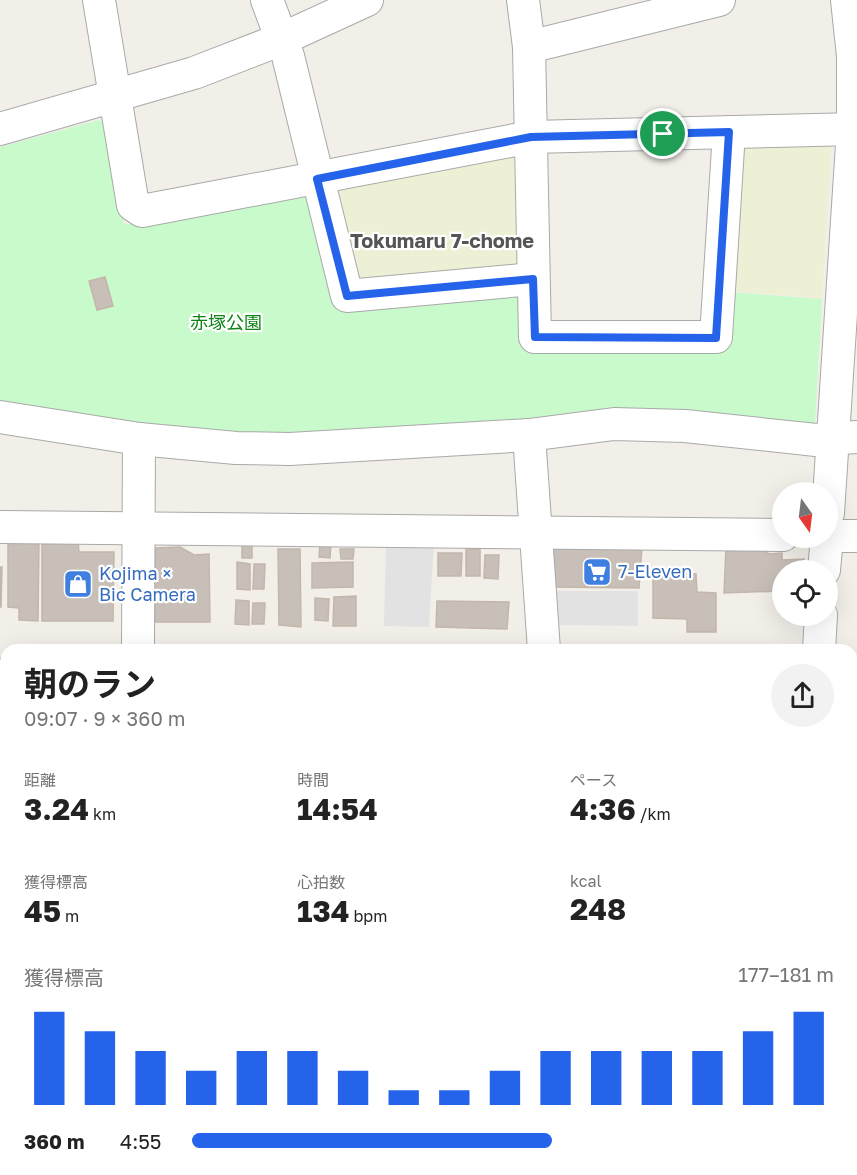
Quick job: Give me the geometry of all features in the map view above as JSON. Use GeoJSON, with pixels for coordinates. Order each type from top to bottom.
{"type":"FeatureCollection","features":[{"type":"Feature","properties":{"kind":"street"},"geometry":{"type":"LineString","coordinates":[[99,0],[133,205],[142,211],[531,137],[855,129]]}},
{"type":"Feature","properties":{"kind":"street"},"geometry":{"type":"LineString","coordinates":[[267,0],[288,56],[347,296],[533,279]]}},
{"type":"Feature","properties":{"kind":"street"},"geometry":{"type":"LineString","coordinates":[[0,129],[195,73],[282,39],[367,0]]}},
{"type":"Feature","properties":{"kind":"street"},"geometry":{"type":"LineString","coordinates":[[523,0],[529,47],[535,337],[716,338],[729,132]]}},
{"type":"Feature","properties":{"kind":"street"},"geometry":{"type":"LineString","coordinates":[[529,47],[719,0]]}},
{"type":"Feature","properties":{"kind":"street"},"geometry":{"type":"LineString","coordinates":[[835,482],[845,438],[855,129],[853,56],[847,0]]}},
{"type":"Feature","properties":{"kind":"street"},"geometry":{"type":"LineString","coordinates":[[0,417],[140,439],[236,448],[290,449],[529,435],[590,425],[638,423],[816,440],[845,438]]}},
{"type":"Feature","properties":{"kind":"street"},"geometry":{"type":"LineString","coordinates":[[529,435],[544,644]]}},
{"type":"Feature","properties":{"kind":"street"},"geometry":{"type":"LineString","coordinates":[[138,644],[140,439]]}},
{"type":"Feature","properties":{"kind":"street"},"geometry":{"type":"LineString","coordinates":[[0,527],[772,535]]}},
{"type":"Feature","properties":{"kind":"street"},"geometry":{"type":"LineString","coordinates":[[838,536],[857,536]]}},
{"type":"Feature","properties":{"kind":"street"},"geometry":{"type":"LineString","coordinates":[[819,644],[820,626]]}},
{"type":"Feature","properties":{"kind":"shaded area"},"geometry":{"type":"Polygon","coordinates":[[[747,141],[825,141],[831,149],[822,298],[730,291],[738,150],[747,141]]]}},
{"type":"Feature","properties":{"kind":"shaded area"},"geometry":{"type":"Polygon","coordinates":[[[512,151],[522,159],[524,263],[514,273],[362,287],[351,279],[330,195],[338,183],[512,151]]]}},
{"type":"Feature","properties":{"kind":"shaded area"},"geometry":{"type":"Polygon","coordinates":[[[386,542],[434,542],[429,627],[384,626],[386,542]]]}},
{"type":"Feature","properties":{"kind":"shaded area"},"geometry":{"type":"Polygon","coordinates":[[[555,591],[638,591],[638,626],[555,625],[555,591]]]}},
{"type":"Feature","properties":{"kind":"green space","name":"赤塚公園"},"geometry":{"type":"Polygon","coordinates":[[[99,120],[109,126],[124,225],[301,190],[313,198],[341,307],[514,291],[524,299],[525,346],[727,347],[730,292],[822,299],[815,422],[802,433],[291,440],[0,409],[0,147],[99,120]]]}},
{"type":"Feature","properties":{"kind":"building"},"geometry":{"type":"Polygon","coordinates":[[[105,277],[113,306],[97,310],[89,281],[105,277]]]}},
{"type":"Feature","properties":{"kind":"building"},"geometry":{"type":"Polygon","coordinates":[[[8,540],[39,540],[38,621],[19,620],[19,608],[8,607],[8,540]]]}},
{"type":"Feature","properties":{"kind":"building"},"geometry":{"type":"Polygon","coordinates":[[[42,541],[78,541],[79,552],[114,552],[113,621],[42,621],[42,541]]]}},
{"type":"Feature","properties":{"kind":"building"},"geometry":{"type":"Polygon","coordinates":[[[242,543],[252,543],[252,558],[242,558],[242,543]]]}},
{"type":"Feature","properties":{"kind":"building"},"geometry":{"type":"Polygon","coordinates":[[[320,543],[331,544],[330,558],[319,557],[320,543]]]}},
{"type":"Feature","properties":{"kind":"building"},"geometry":{"type":"Polygon","coordinates":[[[552,546],[642,547],[639,588],[550,587],[552,546]]]}},
{"type":"Feature","properties":{"kind":"building"},"geometry":{"type":"Polygon","coordinates":[[[180,547],[194,555],[209,554],[210,622],[155,622],[155,548],[180,547]]]}},
{"type":"Feature","properties":{"kind":"building"},"geometry":{"type":"Polygon","coordinates":[[[726,547],[767,547],[768,554],[782,553],[782,560],[772,560],[772,591],[724,593],[726,547]]]}},
{"type":"Feature","properties":{"kind":"building"},"geometry":{"type":"Polygon","coordinates":[[[278,549],[300,549],[301,627],[279,625],[278,549]]]}},
{"type":"Feature","properties":{"kind":"building"},"geometry":{"type":"Polygon","coordinates":[[[340,549],[354,549],[353,559],[341,559],[340,549]]]}},
{"type":"Feature","properties":{"kind":"building"},"geometry":{"type":"Polygon","coordinates":[[[466,549],[480,549],[480,576],[466,576],[466,549]]]}},
{"type":"Feature","properties":{"kind":"building"},"geometry":{"type":"Polygon","coordinates":[[[438,553],[462,553],[461,576],[438,576],[438,553]]]}},
{"type":"Feature","properties":{"kind":"building"},"geometry":{"type":"Polygon","coordinates":[[[485,555],[499,555],[498,579],[484,578],[485,555]]]}},
{"type":"Feature","properties":{"kind":"building"},"geometry":{"type":"Polygon","coordinates":[[[237,562],[250,564],[250,590],[237,589],[237,562]]]}},
{"type":"Feature","properties":{"kind":"building"},"geometry":{"type":"Polygon","coordinates":[[[353,562],[353,587],[312,588],[312,563],[353,562]]]}},
{"type":"Feature","properties":{"kind":"building"},"geometry":{"type":"Polygon","coordinates":[[[254,564],[265,564],[264,589],[253,589],[254,564]]]}},
{"type":"Feature","properties":{"kind":"building"},"geometry":{"type":"Polygon","coordinates":[[[0,567],[2,567],[1,607],[0,607],[0,567]]]}},
{"type":"Feature","properties":{"kind":"building"},"geometry":{"type":"Polygon","coordinates":[[[653,572],[696,574],[697,592],[716,593],[716,632],[687,632],[687,619],[653,618],[653,572]]]}},
{"type":"Feature","properties":{"kind":"building"},"geometry":{"type":"Polygon","coordinates":[[[356,596],[356,626],[333,626],[334,597],[356,596]]]}},
{"type":"Feature","properties":{"kind":"building"},"geometry":{"type":"Polygon","coordinates":[[[315,598],[329,599],[328,621],[315,620],[315,598]]]}},
{"type":"Feature","properties":{"kind":"building"},"geometry":{"type":"Polygon","coordinates":[[[236,600],[249,601],[249,625],[235,624],[236,600]]]}},
{"type":"Feature","properties":{"kind":"building"},"geometry":{"type":"Polygon","coordinates":[[[437,601],[509,602],[507,629],[436,627],[437,601]]]}},
{"type":"Feature","properties":{"kind":"building"},"geometry":{"type":"Polygon","coordinates":[[[253,603],[265,603],[264,624],[252,624],[253,603]]]}},
{"type":"Feature","properties":{"kind":"place","name":"7-Eleven"},"geometry":{"type":"Point","coordinates":[597,572]}},
{"type":"Feature","properties":{"kind":"place","name":"Kojima × Bic Camera"},"geometry":{"type":"Point","coordinates":[78,584]}},
{"type":"Feature","properties":{"kind":"district","name":"Tokumaru 7-chome"},"geometry":{"type":"Point","coordinates":[442,241]}},
{"type":"Feature","properties":{"kind":"route"},"geometry":{"type":"LineString","coordinates":[[729,132],[716,338],[535,337],[533,279],[347,296],[317,179],[531,137],[663,134],[729,132]]}}]}
